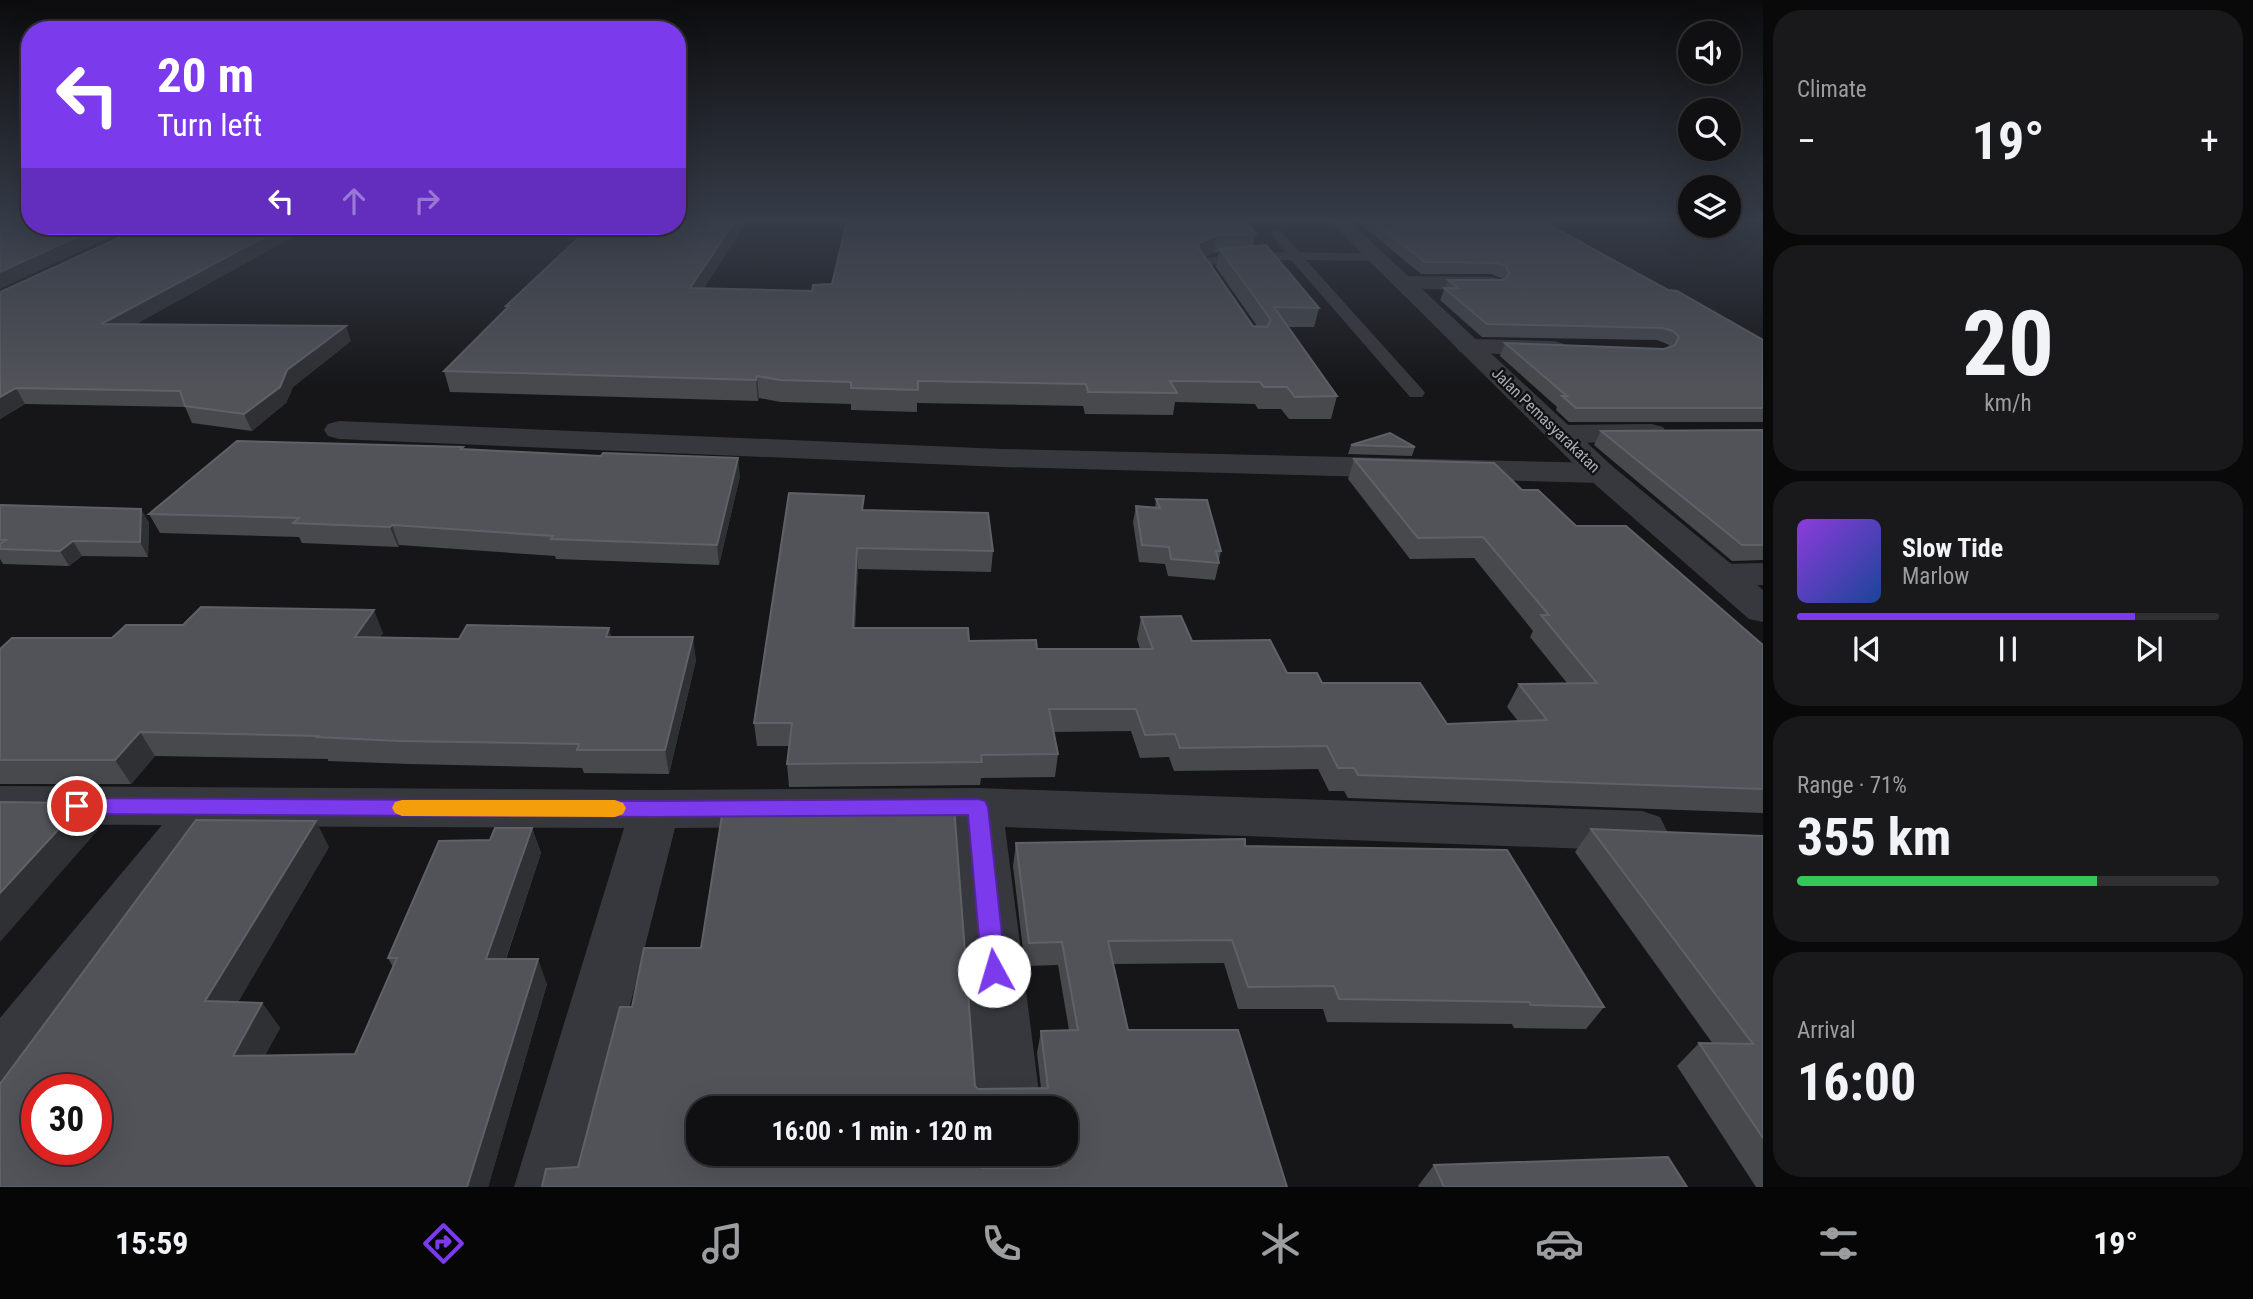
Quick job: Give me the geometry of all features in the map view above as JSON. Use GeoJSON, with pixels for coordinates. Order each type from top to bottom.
{"type":"FeatureCollection","features":[{"type":"Feature","properties":{"kind":"street","name":"Jalan Pemasyarakatan"},"geometry":{"type":"LineString","coordinates":[[1404,276],[1469,347],[1601,473],[1763,610]]}},
{"type":"Feature","properties":{"kind":"street"},"geometry":{"type":"LineString","coordinates":[[1450,276],[1491,284]]}},
{"type":"Feature","properties":{"kind":"street"},"geometry":{"type":"LineString","coordinates":[[1469,347],[1577,349]]}},
{"type":"Feature","properties":{"kind":"street"},"geometry":{"type":"LineString","coordinates":[[339,430],[1002,458],[1601,473]]}},
{"type":"Feature","properties":{"kind":"street"},"geometry":{"type":"LineString","coordinates":[[1560,434],[1682,433]]}},
{"type":"Feature","properties":{"kind":"street"},"geometry":{"type":"LineString","coordinates":[[1722,575],[1763,574]]}},
{"type":"Feature","properties":{"kind":"street"},"geometry":{"type":"LineString","coordinates":[[0,806],[655,809],[978,807],[1680,833]]}},
{"type":"Feature","properties":{"kind":"street"},"geometry":{"type":"LineString","coordinates":[[0,1067],[206,807]]}},
{"type":"Feature","properties":{"kind":"street"},"geometry":{"type":"LineString","coordinates":[[978,807],[1007,1096]]}},
{"type":"Feature","properties":{"kind":"street"},"geometry":{"type":"LineString","coordinates":[[549,1187],[655,809]]}},
{"type":"Feature","properties":{"kind":"street"},"geometry":{"type":"LineString","coordinates":[[1014,1166],[1016,1187]]}},
{"type":"Feature","properties":{"kind":"lane"},"geometry":{"type":"LineString","coordinates":[[1213,276],[1226,297]]}},
{"type":"Feature","properties":{"kind":"lane"},"geometry":{"type":"LineString","coordinates":[[1314,276],[1416,393]]}},
{"type":"Feature","properties":{"kind":"building"},"geometry":{"type":"Polygon","coordinates":[[[34,276],[190,276],[101,324],[346,326],[287,370],[280,387],[244,414],[185,406],[180,391],[16,388],[0,397],[0,292],[34,276]]]}},
{"type":"Feature","properties":{"kind":"building"},"geometry":{"type":"Polygon","coordinates":[[[537,276],[698,276],[690,288],[812,291],[813,285],[832,284],[834,276],[1218,276],[1253,326],[1267,327],[1271,320],[1240,276],[1292,276],[1319,308],[1274,307],[1337,396],[1295,397],[1287,387],[1264,387],[1260,382],[1170,381],[1177,393],[1088,392],[1086,384],[918,381],[918,390],[851,388],[851,382],[780,380],[757,376],[756,380],[444,371],[509,306],[506,306],[537,276]]]}},
{"type":"Feature","properties":{"kind":"building"},"geometry":{"type":"Polygon","coordinates":[[[1507,276],[1643,276],[1668,290],[1677,291],[1763,340],[1763,408],[1576,408],[1562,396],[1567,396],[1505,343],[1664,349],[1675,345],[1679,337],[1673,331],[1663,328],[1487,324],[1444,288],[1458,288],[1448,280],[1504,280],[1507,276]]]}},
{"type":"Feature","properties":{"kind":"building"},"geometry":{"type":"Polygon","coordinates":[[[1763,430],[1763,545],[1742,545],[1601,431],[1763,430]]]}},
{"type":"Feature","properties":{"kind":"building"},"geometry":{"type":"Polygon","coordinates":[[[1390,433],[1415,447],[1351,445],[1390,433]]]}},
{"type":"Feature","properties":{"kind":"building"},"geometry":{"type":"Polygon","coordinates":[[[237,441],[463,447],[461,449],[601,456],[603,453],[738,458],[717,545],[551,539],[553,536],[392,525],[293,523],[299,518],[149,514],[237,441]]]}},
{"type":"Feature","properties":{"kind":"building"},"geometry":{"type":"Polygon","coordinates":[[[1354,459],[1494,463],[1522,490],[1538,490],[1576,526],[1626,526],[1763,645],[1763,789],[1358,775],[1354,768],[1338,768],[1327,746],[1180,748],[1175,734],[1145,735],[1136,709],[1049,709],[1058,754],[981,755],[982,762],[787,764],[792,723],[754,723],[789,493],[864,496],[862,510],[988,513],[993,551],[857,548],[853,628],[968,628],[969,641],[1036,640],[1037,649],[1153,649],[1141,617],[1181,616],[1192,641],[1270,640],[1287,673],[1317,673],[1322,683],[1420,683],[1447,724],[1547,720],[1519,684],[1597,683],[1541,615],[1549,615],[1483,537],[1418,538],[1354,459]]]}},
{"type":"Feature","properties":{"kind":"building"},"geometry":{"type":"Polygon","coordinates":[[[1156,499],[1207,500],[1221,551],[1216,551],[1219,563],[1171,559],[1169,547],[1142,545],[1136,506],[1160,508],[1156,499]]]}},
{"type":"Feature","properties":{"kind":"building"},"geometry":{"type":"Polygon","coordinates":[[[0,505],[141,509],[140,542],[73,541],[60,551],[0,549],[0,544],[6,540],[0,540],[0,505]]]}},
{"type":"Feature","properties":{"kind":"building"},"geometry":{"type":"Polygon","coordinates":[[[201,607],[374,610],[355,637],[459,639],[467,625],[609,628],[606,637],[693,637],[665,750],[577,750],[579,744],[140,732],[115,760],[0,760],[0,649],[12,638],[112,638],[126,625],[183,625],[201,607]]]}},
{"type":"Feature","properties":{"kind":"building"},"geometry":{"type":"Polygon","coordinates":[[[0,802],[76,803],[74,806],[80,806],[0,893],[0,802]]]}},
{"type":"Feature","properties":{"kind":"building"},"geometry":{"type":"Polygon","coordinates":[[[954,806],[975,1086],[978,1089],[1048,1088],[1041,1031],[1078,1030],[1062,942],[1029,943],[1016,843],[1245,839],[1245,846],[1507,850],[1604,1007],[1531,1005],[1529,1002],[1339,999],[1334,986],[1248,987],[1232,940],[1108,941],[1128,1030],[1238,1030],[1287,1187],[542,1187],[546,1169],[578,1167],[620,1007],[632,1007],[644,948],[701,948],[723,809],[954,806]]]}},
{"type":"Feature","properties":{"kind":"building"},"geometry":{"type":"Polygon","coordinates":[[[196,820],[316,821],[205,1001],[262,1003],[233,1056],[355,1054],[397,958],[388,958],[439,841],[490,840],[495,828],[532,828],[486,959],[538,959],[467,1187],[0,1187],[0,1084],[196,820]]]}},
{"type":"Feature","properties":{"kind":"building"},"geometry":{"type":"Polygon","coordinates":[[[1591,829],[1763,836],[1763,1138],[1699,1043],[1753,1044],[1591,829]]]}},
{"type":"Feature","properties":{"kind":"building"},"geometry":{"type":"Polygon","coordinates":[[[1668,1157],[1687,1187],[1444,1187],[1434,1165],[1668,1157]]]}},
{"type":"Feature","properties":{"kind":"slow traffic"},"geometry":{"type":"LineString","coordinates":[[402,808],[615,808]]}},
{"type":"Feature","properties":{"kind":"route"},"geometry":{"type":"LineString","coordinates":[[77,806],[655,809],[978,807],[994,971]]}}]}
